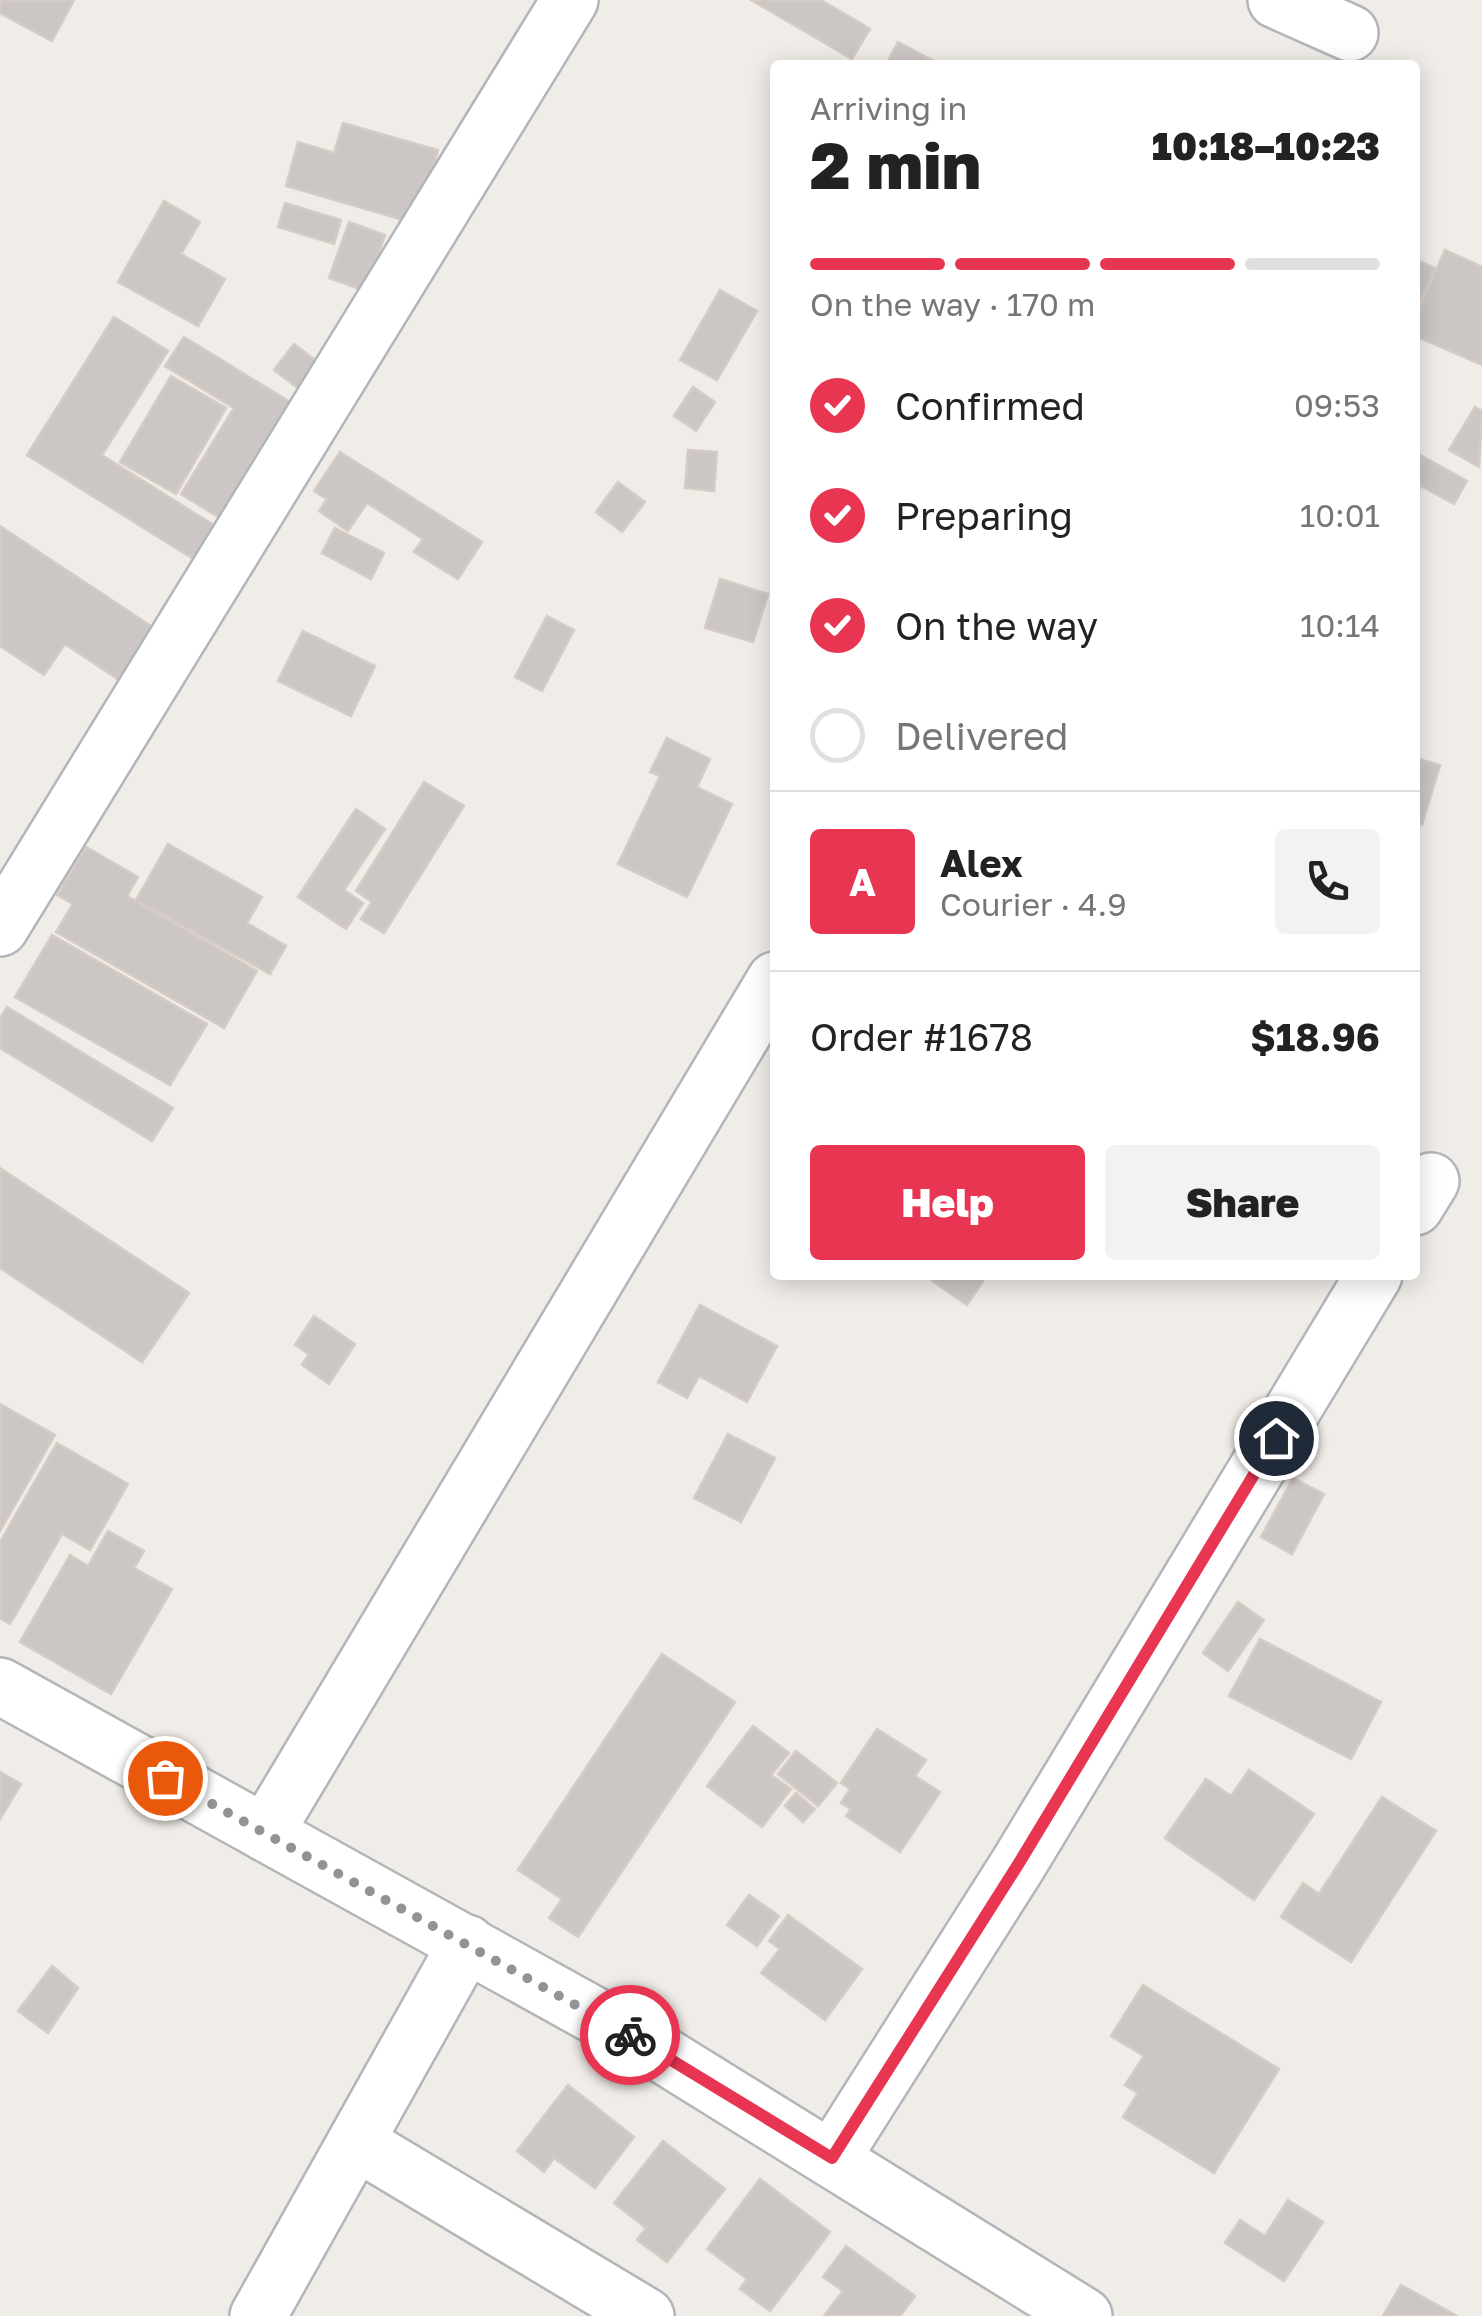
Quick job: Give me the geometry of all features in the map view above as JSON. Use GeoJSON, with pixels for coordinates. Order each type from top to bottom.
{"type":"FeatureCollection","features":[{"type":"Feature","properties":{"kind":"street"},"geometry":{"type":"LineString","coordinates":[[0,928],[570,0]]}},
{"type":"Feature","properties":{"kind":"street"},"geometry":{"type":"LineString","coordinates":[[1276,0],[1350,32]]}},
{"type":"Feature","properties":{"kind":"street"},"geometry":{"type":"LineString","coordinates":[[264,1833],[770,988]]}},
{"type":"Feature","properties":{"kind":"street"},"geometry":{"type":"LineString","coordinates":[[832,2158],[1019,1863],[1371,1280]]}},
{"type":"Feature","properties":{"kind":"street"},"geometry":{"type":"LineString","coordinates":[[0,1686],[467,1943],[832,2158],[1084,2316]]}},
{"type":"Feature","properties":{"kind":"street"},"geometry":{"type":"LineString","coordinates":[[258,2316],[467,1943]]}},
{"type":"Feature","properties":{"kind":"street"},"geometry":{"type":"LineString","coordinates":[[356,2142],[646,2316]]}},
{"type":"Feature","properties":{"kind":"building"},"geometry":{"type":"Polygon","coordinates":[[[0,0],[74,0],[52,41],[0,13],[0,0]]]}},
{"type":"Feature","properties":{"kind":"building"},"geometry":{"type":"Polygon","coordinates":[[[751,0],[821,0],[870,29],[852,59],[751,0]]]}},
{"type":"Feature","properties":{"kind":"building"},"geometry":{"type":"Polygon","coordinates":[[[898,42],[932,60],[889,60],[898,42]]]}},
{"type":"Feature","properties":{"kind":"building"},"geometry":{"type":"Polygon","coordinates":[[[343,123],[438,150],[417,224],[286,186],[298,142],[334,153],[343,123]]]}},
{"type":"Feature","properties":{"kind":"building"},"geometry":{"type":"Polygon","coordinates":[[[164,201],[200,222],[181,254],[225,279],[198,326],[118,282],[164,201]]]}},
{"type":"Feature","properties":{"kind":"building"},"geometry":{"type":"Polygon","coordinates":[[[285,203],[341,220],[334,244],[278,227],[285,203]]]}},
{"type":"Feature","properties":{"kind":"building"},"geometry":{"type":"Polygon","coordinates":[[[349,222],[385,235],[365,291],[329,278],[349,222]]]}},
{"type":"Feature","properties":{"kind":"building"},"geometry":{"type":"Polygon","coordinates":[[[1445,250],[1482,267],[1482,365],[1420,338],[1420,308],[1445,250]]]}},
{"type":"Feature","properties":{"kind":"building"},"geometry":{"type":"Polygon","coordinates":[[[1420,261],[1435,268],[1420,301],[1420,261]]]}},
{"type":"Feature","properties":{"kind":"building"},"geometry":{"type":"Polygon","coordinates":[[[720,290],[757,311],[717,380],[680,360],[720,290]]]}},
{"type":"Feature","properties":{"kind":"building"},"geometry":{"type":"Polygon","coordinates":[[[114,317],[168,351],[102,455],[223,531],[203,565],[27,455],[114,317]]]}},
{"type":"Feature","properties":{"kind":"building"},"geometry":{"type":"Polygon","coordinates":[[[184,337],[303,410],[231,525],[181,494],[234,408],[165,366],[184,337]]]}},
{"type":"Feature","properties":{"kind":"building"},"geometry":{"type":"Polygon","coordinates":[[[294,344],[323,366],[303,392],[274,370],[294,344]]]}},
{"type":"Feature","properties":{"kind":"building"},"geometry":{"type":"Polygon","coordinates":[[[171,376],[226,408],[176,494],[120,462],[171,376]]]}},
{"type":"Feature","properties":{"kind":"building"},"geometry":{"type":"Polygon","coordinates":[[[693,387],[715,402],[696,431],[674,416],[693,387]]]}},
{"type":"Feature","properties":{"kind":"building"},"geometry":{"type":"Polygon","coordinates":[[[1475,407],[1482,411],[1479,467],[1449,450],[1475,407]]]}},
{"type":"Feature","properties":{"kind":"building"},"geometry":{"type":"Polygon","coordinates":[[[688,450],[717,452],[714,491],[685,488],[688,450]]]}},
{"type":"Feature","properties":{"kind":"building"},"geometry":{"type":"Polygon","coordinates":[[[340,452],[482,542],[458,579],[414,552],[423,539],[367,503],[348,531],[319,511],[327,499],[314,491],[340,452]]]}},
{"type":"Feature","properties":{"kind":"building"},"geometry":{"type":"Polygon","coordinates":[[[1420,455],[1467,481],[1454,504],[1421,486],[1420,455]]]}},
{"type":"Feature","properties":{"kind":"building"},"geometry":{"type":"Polygon","coordinates":[[[618,482],[645,502],[622,532],[596,512],[618,482]]]}},
{"type":"Feature","properties":{"kind":"building"},"geometry":{"type":"Polygon","coordinates":[[[0,526],[160,632],[125,684],[65,644],[44,675],[0,646],[0,526]]]}},
{"type":"Feature","properties":{"kind":"building"},"geometry":{"type":"Polygon","coordinates":[[[335,528],[384,553],[371,579],[322,553],[335,528]]]}},
{"type":"Feature","properties":{"kind":"building"},"geometry":{"type":"Polygon","coordinates":[[[720,579],[768,594],[753,642],[705,628],[720,579]]]}},
{"type":"Feature","properties":{"kind":"building"},"geometry":{"type":"Polygon","coordinates":[[[547,616],[574,630],[542,691],[515,677],[547,616]]]}},
{"type":"Feature","properties":{"kind":"building"},"geometry":{"type":"Polygon","coordinates":[[[303,631],[375,666],[351,716],[278,681],[303,631]]]}},
{"type":"Feature","properties":{"kind":"building"},"geometry":{"type":"Polygon","coordinates":[[[667,738],[710,759],[697,787],[732,804],[687,897],[618,864],[660,776],[650,772],[667,738]]]}},
{"type":"Feature","properties":{"kind":"building"},"geometry":{"type":"Polygon","coordinates":[[[1420,759],[1440,765],[1420,824],[1420,759]]]}},
{"type":"Feature","properties":{"kind":"building"},"geometry":{"type":"Polygon","coordinates":[[[424,782],[464,806],[384,933],[361,919],[372,902],[356,891],[424,782]]]}},
{"type":"Feature","properties":{"kind":"building"},"geometry":{"type":"Polygon","coordinates":[[[356,809],[385,829],[344,890],[363,903],[346,929],[298,897],[356,809]]]}},
{"type":"Feature","properties":{"kind":"building"},"geometry":{"type":"Polygon","coordinates":[[[168,844],[262,897],[247,923],[286,946],[270,974],[136,900],[168,844]]]}},
{"type":"Feature","properties":{"kind":"building"},"geometry":{"type":"Polygon","coordinates":[[[86,847],[138,877],[127,896],[257,971],[224,1028],[56,932],[73,904],[57,895],[86,847]]]}},
{"type":"Feature","properties":{"kind":"building"},"geometry":{"type":"Polygon","coordinates":[[[52,935],[207,1024],[170,1085],[15,997],[52,935]]]}},
{"type":"Feature","properties":{"kind":"building"},"geometry":{"type":"Polygon","coordinates":[[[7,1007],[173,1108],[152,1141],[0,1048],[0,1019],[7,1007]]]}},
{"type":"Feature","properties":{"kind":"building"},"geometry":{"type":"Polygon","coordinates":[[[0,1168],[189,1293],[142,1362],[0,1268],[0,1168]]]}},
{"type":"Feature","properties":{"kind":"building"},"geometry":{"type":"Polygon","coordinates":[[[931,1280],[984,1280],[967,1305],[931,1280]]]}},
{"type":"Feature","properties":{"kind":"building"},"geometry":{"type":"Polygon","coordinates":[[[700,1305],[777,1346],[747,1402],[699,1376],[687,1398],[658,1382],[700,1305]]]}},
{"type":"Feature","properties":{"kind":"building"},"geometry":{"type":"Polygon","coordinates":[[[314,1316],[355,1344],[329,1384],[302,1365],[309,1354],[295,1345],[314,1316]]]}},
{"type":"Feature","properties":{"kind":"building"},"geometry":{"type":"Polygon","coordinates":[[[0,1404],[55,1435],[0,1531],[0,1404]]]}},
{"type":"Feature","properties":{"kind":"building"},"geometry":{"type":"Polygon","coordinates":[[[728,1434],[775,1458],[741,1522],[694,1498],[728,1434]]]}},
{"type":"Feature","properties":{"kind":"building"},"geometry":{"type":"Polygon","coordinates":[[[57,1443],[128,1484],[90,1550],[62,1534],[10,1624],[0,1618],[0,1542],[57,1443]]]}},
{"type":"Feature","properties":{"kind":"building"},"geometry":{"type":"Polygon","coordinates":[[[1293,1478],[1324,1494],[1292,1554],[1261,1537],[1293,1478]]]}},
{"type":"Feature","properties":{"kind":"building"},"geometry":{"type":"Polygon","coordinates":[[[108,1531],[144,1551],[134,1568],[172,1589],[111,1694],[20,1642],[70,1555],[88,1566],[108,1531]]]}},
{"type":"Feature","properties":{"kind":"building"},"geometry":{"type":"Polygon","coordinates":[[[1238,1602],[1264,1620],[1228,1671],[1203,1653],[1238,1602]]]}},
{"type":"Feature","properties":{"kind":"building"},"geometry":{"type":"Polygon","coordinates":[[[1260,1639],[1381,1702],[1351,1759],[1229,1696],[1260,1639]]]}},
{"type":"Feature","properties":{"kind":"building"},"geometry":{"type":"Polygon","coordinates":[[[662,1654],[735,1702],[578,1937],[549,1918],[562,1899],[518,1870],[662,1654]]]}},
{"type":"Feature","properties":{"kind":"building"},"geometry":{"type":"Polygon","coordinates":[[[753,1726],[789,1753],[771,1775],[791,1789],[762,1827],[707,1786],[753,1726]]]}},
{"type":"Feature","properties":{"kind":"building"},"geometry":{"type":"Polygon","coordinates":[[[877,1729],[926,1760],[915,1776],[940,1792],[900,1852],[846,1816],[851,1809],[841,1803],[850,1789],[841,1783],[877,1729]]]}},
{"type":"Feature","properties":{"kind":"building"},"geometry":{"type":"Polygon","coordinates":[[[796,1751],[837,1783],[818,1806],[778,1774],[796,1751]]]}},
{"type":"Feature","properties":{"kind":"building"},"geometry":{"type":"Polygon","coordinates":[[[1249,1770],[1314,1814],[1254,1900],[1165,1838],[1206,1779],[1231,1796],[1249,1770]]]}},
{"type":"Feature","properties":{"kind":"building"},"geometry":{"type":"Polygon","coordinates":[[[0,1772],[21,1784],[0,1819],[0,1772]]]}},
{"type":"Feature","properties":{"kind":"building"},"geometry":{"type":"Polygon","coordinates":[[[796,1793],[815,1809],[803,1822],[785,1806],[796,1793]]]}},
{"type":"Feature","properties":{"kind":"building"},"geometry":{"type":"Polygon","coordinates":[[[1382,1797],[1436,1831],[1351,1962],[1281,1917],[1303,1883],[1319,1894],[1382,1797]]]}},
{"type":"Feature","properties":{"kind":"building"},"geometry":{"type":"Polygon","coordinates":[[[749,1895],[779,1916],[757,1946],[727,1925],[749,1895]]]}},
{"type":"Feature","properties":{"kind":"building"},"geometry":{"type":"Polygon","coordinates":[[[788,1915],[862,1969],[825,2020],[761,1973],[780,1949],[769,1941],[788,1915]]]}},
{"type":"Feature","properties":{"kind":"building"},"geometry":{"type":"Polygon","coordinates":[[[52,1966],[78,1988],[48,2033],[18,2011],[52,1966]]]}},
{"type":"Feature","properties":{"kind":"building"},"geometry":{"type":"Polygon","coordinates":[[[1143,1985],[1279,2069],[1214,2173],[1123,2117],[1138,2093],[1125,2085],[1144,2056],[1111,2036],[1143,1985]]]}},
{"type":"Feature","properties":{"kind":"building"},"geometry":{"type":"Polygon","coordinates":[[[568,2085],[634,2137],[595,2188],[554,2158],[544,2172],[517,2151],[568,2085]]]}},
{"type":"Feature","properties":{"kind":"building"},"geometry":{"type":"Polygon","coordinates":[[[663,2141],[725,2189],[667,2262],[637,2240],[646,2228],[614,2203],[663,2141]]]}},
{"type":"Feature","properties":{"kind":"building"},"geometry":{"type":"Polygon","coordinates":[[[760,2179],[830,2232],[770,2311],[740,2289],[747,2279],[707,2249],[760,2179]]]}},
{"type":"Feature","properties":{"kind":"building"},"geometry":{"type":"Polygon","coordinates":[[[1288,2200],[1323,2222],[1284,2281],[1225,2243],[1240,2220],[1265,2236],[1288,2200]]]}},
{"type":"Feature","properties":{"kind":"building"},"geometry":{"type":"Polygon","coordinates":[[[846,2246],[915,2296],[900,2316],[824,2316],[843,2291],[823,2277],[846,2246]]]}},
{"type":"Feature","properties":{"kind":"building"},"geometry":{"type":"Polygon","coordinates":[[[1401,2285],[1457,2316],[1383,2316],[1401,2285]]]}},
{"type":"Feature","properties":{"kind":"way so far"},"geometry":{"type":"LineString","coordinates":[[165,1778],[630,2035]]}},
{"type":"Feature","properties":{"kind":"route"},"geometry":{"type":"LineString","coordinates":[[630,2035],[832,2158],[1019,1863],[1276,1438]]}}]}
